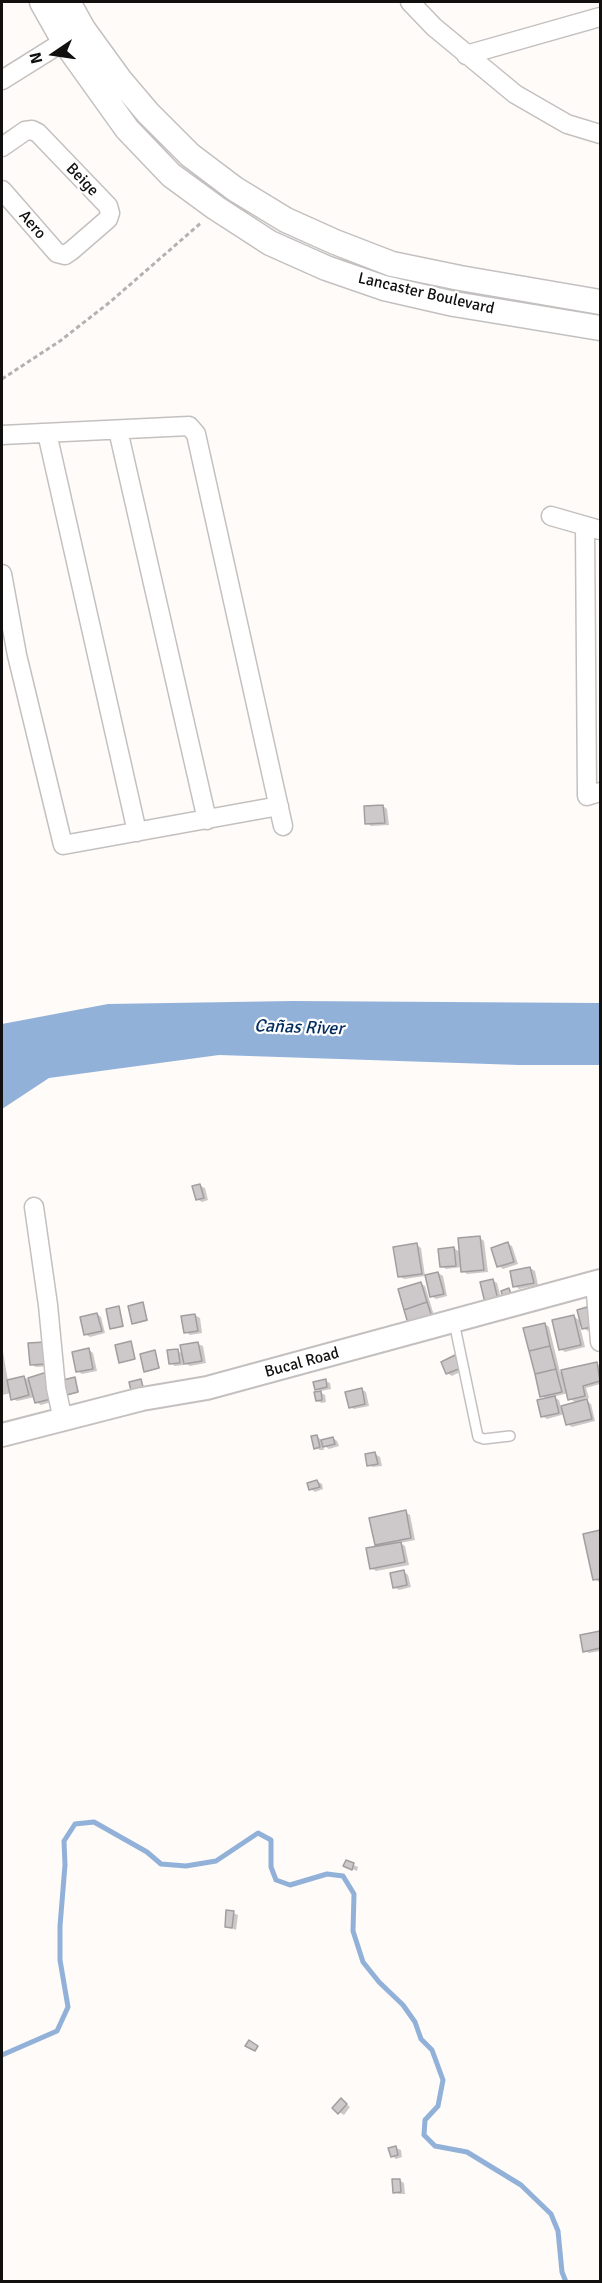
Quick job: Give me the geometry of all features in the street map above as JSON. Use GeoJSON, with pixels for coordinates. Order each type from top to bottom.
{"type":"FeatureCollection","features":[{"type":"Feature","properties":{"kind":"main road","name":"Lancaster Boulevard"},"geometry":{"type":"LineString","coordinates":[[42,2],[120,80],[148,113],[190,155],[235,189],[286,220],[392,264],[600,302]]}},
{"type":"Feature","properties":{"kind":"main road","name":"Lancaster Boulevard"},"geometry":{"type":"LineString","coordinates":[[68,2],[73,35],[127,129],[171,175],[270,243],[326,268],[384,288],[454,303],[600,328]]}},
{"type":"Feature","properties":{"kind":"street"},"geometry":{"type":"LineString","coordinates":[[410,2],[434,27],[515,94],[567,124],[600,134]]}},
{"type":"Feature","properties":{"kind":"street"},"geometry":{"type":"LineString","coordinates":[[466,55],[600,17]]}},
{"type":"Feature","properties":{"kind":"street"},"geometry":{"type":"LineString","coordinates":[[2,80],[73,35]]}},
{"type":"Feature","properties":{"kind":"street","name":"Beige"},"geometry":{"type":"LineString","coordinates":[[2,147],[25,131],[32,130],[38,133],[108,206],[110,213],[108,219],[65,255]]}},
{"type":"Feature","properties":{"kind":"street","name":"Aero"},"geometry":{"type":"LineString","coordinates":[[2,190],[57,253],[65,255]]}},
{"type":"Feature","properties":{"kind":"street"},"geometry":{"type":"LineString","coordinates":[[2,435],[189,426],[196,434],[283,826]]}},
{"type":"Feature","properties":{"kind":"street"},"geometry":{"type":"LineString","coordinates":[[118,429],[207,820]]}},
{"type":"Feature","properties":{"kind":"street"},"geometry":{"type":"LineString","coordinates":[[47,433],[136,832]]}},
{"type":"Feature","properties":{"kind":"street"},"geometry":{"type":"LineString","coordinates":[[551,516],[593,528],[587,796],[600,792]]}},
{"type":"Feature","properties":{"kind":"street"},"geometry":{"type":"LineString","coordinates":[[2,574],[9,657],[63,845],[279,806]]}},
{"type":"Feature","properties":{"kind":"street"},"geometry":{"type":"LineString","coordinates":[[34,1207],[48,1305],[56,1388],[63,1420]]}},
{"type":"Feature","properties":{"kind":"street"},"geometry":{"type":"LineString","coordinates":[[598,1282],[600,1342]]}},
{"type":"Feature","properties":{"kind":"street","name":"Bucal Road"},"geometry":{"type":"LineString","coordinates":[[2,1435],[142,1399],[207,1388],[598,1282]]}},
{"type":"Feature","properties":{"kind":"lane"},"geometry":{"type":"LineString","coordinates":[[454,1322],[478,1437],[484,1439],[510,1436]]}},
{"type":"Feature","properties":{"kind":"path"},"geometry":{"type":"LineString","coordinates":[[2,379],[60,341],[110,302],[166,255],[216,208]]}},
{"type":"Feature","properties":{"kind":"water","name":"Cañas River"},"geometry":{"type":"Polygon","coordinates":[[[293,1001],[600,1003],[600,1065],[519,1065],[219,1055],[49,1078],[2,1109],[2,1024],[108,1004],[293,1001]]]}},
{"type":"Feature","properties":{"kind":"building"},"geometry":{"type":"Polygon","coordinates":[[[383,805],[385,823],[365,824],[364,806],[383,805]]]}},
{"type":"Feature","properties":{"kind":"building"},"geometry":{"type":"Polygon","coordinates":[[[200,1184],[204,1198],[196,1200],[192,1186],[200,1184]]]}},
{"type":"Feature","properties":{"kind":"building"},"geometry":{"type":"Polygon","coordinates":[[[480,1236],[484,1270],[461,1272],[458,1238],[480,1236]]]}},
{"type":"Feature","properties":{"kind":"building"},"geometry":{"type":"Polygon","coordinates":[[[508,1242],[514,1262],[497,1267],[491,1248],[508,1242]]]}},
{"type":"Feature","properties":{"kind":"building"},"geometry":{"type":"Polygon","coordinates":[[[417,1243],[422,1274],[398,1277],[393,1247],[417,1243]]]}},
{"type":"Feature","properties":{"kind":"building"},"geometry":{"type":"Polygon","coordinates":[[[454,1247],[456,1266],[440,1267],[438,1249],[454,1247]]]}},
{"type":"Feature","properties":{"kind":"building"},"geometry":{"type":"Polygon","coordinates":[[[530,1267],[534,1283],[513,1287],[510,1271],[530,1267]]]}},
{"type":"Feature","properties":{"kind":"building"},"geometry":{"type":"Polygon","coordinates":[[[438,1272],[444,1294],[430,1297],[425,1275],[438,1272]]]}},
{"type":"Feature","properties":{"kind":"building"},"geometry":{"type":"Polygon","coordinates":[[[493,1279],[498,1300],[485,1303],[480,1282],[493,1279]]]}},
{"type":"Feature","properties":{"kind":"building"},"geometry":{"type":"Polygon","coordinates":[[[421,1282],[427,1302],[404,1310],[398,1289],[421,1282]]]}},
{"type":"Feature","properties":{"kind":"building"},"geometry":{"type":"Polygon","coordinates":[[[509,1288],[513,1301],[505,1304],[501,1291],[509,1288]]]}},
{"type":"Feature","properties":{"kind":"building"},"geometry":{"type":"Polygon","coordinates":[[[143,1302],[147,1320],[132,1324],[128,1306],[143,1302]]]}},
{"type":"Feature","properties":{"kind":"building"},"geometry":{"type":"Polygon","coordinates":[[[427,1302],[434,1323],[410,1330],[404,1310],[427,1302]]]}},
{"type":"Feature","properties":{"kind":"building"},"geometry":{"type":"Polygon","coordinates":[[[119,1306],[123,1326],[110,1329],[106,1309],[119,1306]]]}},
{"type":"Feature","properties":{"kind":"building"},"geometry":{"type":"Polygon","coordinates":[[[587,1307],[592,1327],[582,1329],[577,1310],[587,1307]]]}},
{"type":"Feature","properties":{"kind":"building"},"geometry":{"type":"Polygon","coordinates":[[[97,1313],[102,1331],[84,1335],[80,1317],[97,1313]]]}},
{"type":"Feature","properties":{"kind":"building"},"geometry":{"type":"Polygon","coordinates":[[[195,1314],[198,1331],[184,1333],[181,1316],[195,1314]]]}},
{"type":"Feature","properties":{"kind":"building"},"geometry":{"type":"Polygon","coordinates":[[[574,1315],[581,1345],[559,1350],[552,1320],[574,1315]]]}},
{"type":"Feature","properties":{"kind":"building"},"geometry":{"type":"Polygon","coordinates":[[[545,1323],[550,1346],[529,1351],[523,1328],[545,1323]]]}},
{"type":"Feature","properties":{"kind":"building"},"geometry":{"type":"Polygon","coordinates":[[[131,1341],[135,1359],[119,1363],[115,1345],[131,1341]]]}},
{"type":"Feature","properties":{"kind":"building"},"geometry":{"type":"Polygon","coordinates":[[[45,1342],[47,1364],[30,1365],[28,1343],[45,1342]]]}},
{"type":"Feature","properties":{"kind":"building"},"geometry":{"type":"Polygon","coordinates":[[[198,1342],[202,1361],[184,1364],[180,1345],[198,1342]]]}},
{"type":"Feature","properties":{"kind":"building"},"geometry":{"type":"Polygon","coordinates":[[[550,1346],[556,1369],[535,1374],[529,1351],[550,1346]]]}},
{"type":"Feature","properties":{"kind":"building"},"geometry":{"type":"Polygon","coordinates":[[[89,1348],[93,1369],[76,1372],[72,1352],[89,1348]]]}},
{"type":"Feature","properties":{"kind":"building"},"geometry":{"type":"Polygon","coordinates":[[[178,1349],[180,1363],[169,1364],[167,1350],[178,1349]]]}},
{"type":"Feature","properties":{"kind":"building"},"geometry":{"type":"Polygon","coordinates":[[[155,1350],[159,1368],[144,1372],[140,1354],[155,1350]]]}},
{"type":"Feature","properties":{"kind":"building"},"geometry":{"type":"Polygon","coordinates":[[[455,1355],[461,1368],[446,1374],[441,1362],[455,1355]]]}},
{"type":"Feature","properties":{"kind":"building"},"geometry":{"type":"Polygon","coordinates":[[[597,1362],[600,1381],[583,1386],[585,1396],[568,1400],[561,1370],[597,1362]]]}},
{"type":"Feature","properties":{"kind":"building"},"geometry":{"type":"Polygon","coordinates":[[[556,1369],[562,1392],[540,1397],[535,1374],[556,1369]]]}},
{"type":"Feature","properties":{"kind":"building"},"geometry":{"type":"Polygon","coordinates":[[[47,1372],[55,1398],[35,1403],[28,1378],[47,1372]]]}},
{"type":"Feature","properties":{"kind":"building"},"geometry":{"type":"Polygon","coordinates":[[[24,1376],[29,1395],[11,1400],[7,1380],[24,1376]]]}},
{"type":"Feature","properties":{"kind":"building"},"geometry":{"type":"Polygon","coordinates":[[[75,1377],[78,1392],[63,1396],[59,1381],[75,1377]]]}},
{"type":"Feature","properties":{"kind":"building"},"geometry":{"type":"Polygon","coordinates":[[[141,1379],[144,1391],[132,1395],[129,1382],[141,1379]]]}},
{"type":"Feature","properties":{"kind":"building"},"geometry":{"type":"Polygon","coordinates":[[[326,1379],[327,1387],[315,1390],[313,1382],[326,1379]]]}},
{"type":"Feature","properties":{"kind":"building"},"geometry":{"type":"Polygon","coordinates":[[[362,1388],[365,1404],[349,1408],[345,1392],[362,1388]]]}},
{"type":"Feature","properties":{"kind":"building"},"geometry":{"type":"Polygon","coordinates":[[[321,1391],[322,1400],[316,1401],[314,1392],[321,1391]]]}},
{"type":"Feature","properties":{"kind":"building"},"geometry":{"type":"Polygon","coordinates":[[[555,1396],[559,1413],[541,1417],[537,1400],[555,1396]]]}},
{"type":"Feature","properties":{"kind":"building"},"geometry":{"type":"Polygon","coordinates":[[[587,1399],[592,1419],[566,1425],[561,1406],[587,1399]]]}},
{"type":"Feature","properties":{"kind":"building"},"geometry":{"type":"Polygon","coordinates":[[[317,1435],[320,1447],[314,1449],[311,1436],[317,1435]]]}},
{"type":"Feature","properties":{"kind":"building"},"geometry":{"type":"Polygon","coordinates":[[[333,1437],[335,1444],[323,1447],[321,1440],[333,1437]]]}},
{"type":"Feature","properties":{"kind":"building"},"geometry":{"type":"Polygon","coordinates":[[[375,1452],[378,1464],[367,1466],[365,1454],[375,1452]]]}},
{"type":"Feature","properties":{"kind":"building"},"geometry":{"type":"Polygon","coordinates":[[[317,1480],[320,1487],[309,1490],[307,1483],[317,1480]]]}},
{"type":"Feature","properties":{"kind":"building"},"geometry":{"type":"Polygon","coordinates":[[[406,1510],[411,1538],[375,1545],[369,1518],[406,1510]]]}},
{"type":"Feature","properties":{"kind":"building"},"geometry":{"type":"Polygon","coordinates":[[[600,1530],[600,1579],[593,1580],[583,1534],[600,1530]]]}},
{"type":"Feature","properties":{"kind":"building"},"geometry":{"type":"Polygon","coordinates":[[[401,1542],[405,1562],[370,1569],[366,1548],[401,1542]]]}},
{"type":"Feature","properties":{"kind":"building"},"geometry":{"type":"Polygon","coordinates":[[[404,1570],[407,1585],[393,1588],[390,1573],[404,1570]]]}},
{"type":"Feature","properties":{"kind":"building"},"geometry":{"type":"Polygon","coordinates":[[[600,1631],[600,1648],[583,1652],[580,1635],[600,1631]]]}},
{"type":"Feature","properties":{"kind":"building"},"geometry":{"type":"Polygon","coordinates":[[[346,1860],[354,1863],[352,1870],[343,1866],[346,1860]]]}},
{"type":"Feature","properties":{"kind":"building"},"geometry":{"type":"Polygon","coordinates":[[[226,1910],[234,1911],[232,1928],[225,1927],[226,1910]]]}},
{"type":"Feature","properties":{"kind":"building"},"geometry":{"type":"Polygon","coordinates":[[[249,2040],[258,2046],[255,2051],[245,2046],[249,2040]]]}},
{"type":"Feature","properties":{"kind":"building"},"geometry":{"type":"Polygon","coordinates":[[[341,2098],[347,2104],[338,2114],[332,2108],[341,2098]]]}},
{"type":"Feature","properties":{"kind":"building"},"geometry":{"type":"Polygon","coordinates":[[[396,2146],[398,2155],[391,2157],[388,2148],[396,2146]]]}},
{"type":"Feature","properties":{"kind":"building"},"geometry":{"type":"Polygon","coordinates":[[[392,2179],[400,2179],[401,2192],[393,2193],[392,2179]]]}},
{"type":"Feature","properties":{"kind":"waterway"},"geometry":{"type":"LineString","coordinates":[[2,2055],[57,2031],[68,2007],[60,1960],[60,1926],[65,1865],[64,1841],[75,1824],[94,1822],[147,1852],[161,1864],[186,1866],[216,1861],[258,1833],[271,1840],[271,1867],[276,1880],[290,1885],[327,1874],[343,1876],[354,1894],[353,1931],[363,1962],[379,1982],[403,2005],[415,2022],[421,2039],[432,2050],[443,2080],[438,2106],[425,2120],[424,2135],[435,2146],[467,2152],[521,2185],[551,2214],[558,2231],[562,2272],[566,2282]]}}]}
